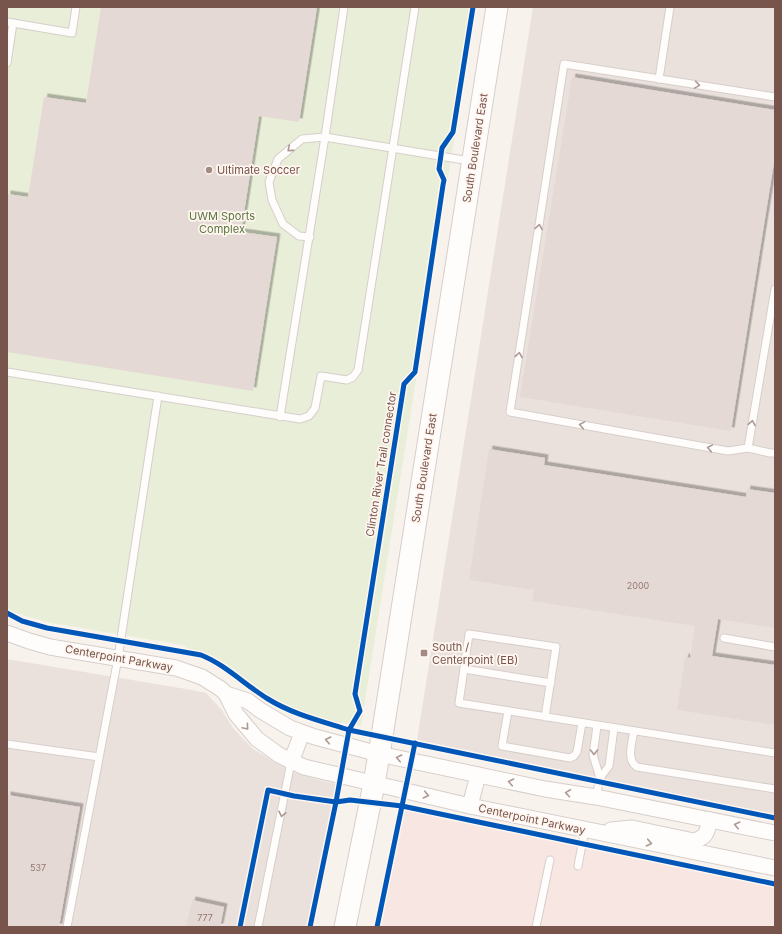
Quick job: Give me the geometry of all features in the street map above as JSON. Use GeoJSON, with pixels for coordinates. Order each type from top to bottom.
{"type":"FeatureCollection","features":[{"type":"Feature","properties":{"kind":"street","name":"South Boulevard East"},"geometry":{"type":"LineString","coordinates":[[345,927],[379,754],[497,7]]}},
{"type":"Feature","properties":{"kind":"street","name":"Centerpoint Parkway"},"geometry":{"type":"LineString","coordinates":[[7,633],[43,645],[188,671],[209,680],[226,694],[248,701],[290,728],[302,733],[379,754],[545,789],[596,797],[775,833]]}},
{"type":"Feature","properties":{"kind":"street","name":"Centerpoint Parkway"},"geometry":{"type":"LineString","coordinates":[[226,694],[236,714],[257,739],[278,755],[319,772],[470,806],[775,868]]}},
{"type":"Feature","properties":{"kind":"street"},"geometry":{"type":"LineString","coordinates":[[292,762],[302,733]]}},
{"type":"Feature","properties":{"kind":"street"},"geometry":{"type":"LineString","coordinates":[[470,806],[478,775]]}},
{"type":"Feature","properties":{"kind":"street"},"geometry":{"type":"LineString","coordinates":[[591,831],[632,828],[694,841],[702,838],[707,831],[710,820]]}},
{"type":"Feature","properties":{"kind":"lane"},"geometry":{"type":"LineString","coordinates":[[7,63],[10,22],[72,33],[76,7]]}},
{"type":"Feature","properties":{"kind":"lane"},"geometry":{"type":"LineString","coordinates":[[280,416],[310,237],[344,7]]}},
{"type":"Feature","properties":{"kind":"lane"},"geometry":{"type":"LineString","coordinates":[[7,372],[300,419],[309,416],[315,408],[321,376],[347,380],[354,377],[358,370],[416,7]]}},
{"type":"Feature","properties":{"kind":"lane"},"geometry":{"type":"LineString","coordinates":[[659,79],[670,7]]}},
{"type":"Feature","properties":{"kind":"lane"},"geometry":{"type":"LineString","coordinates":[[775,97],[564,64],[510,412],[728,451],[748,448],[770,454],[775,453]]}},
{"type":"Feature","properties":{"kind":"lane"},"geometry":{"type":"LineString","coordinates":[[310,237],[299,236],[283,224],[272,200],[269,182],[278,160],[302,139],[325,137],[473,162]]}},
{"type":"Feature","properties":{"kind":"lane"},"geometry":{"type":"LineString","coordinates":[[748,448],[775,289]]}},
{"type":"Feature","properties":{"kind":"lane"},"geometry":{"type":"LineString","coordinates":[[67,927],[118,658],[158,396]]}},
{"type":"Feature","properties":{"kind":"lane"},"geometry":{"type":"LineString","coordinates":[[545,717],[556,647],[469,634],[458,703],[597,726],[775,753]]}},
{"type":"Feature","properties":{"kind":"lane"},"geometry":{"type":"LineString","coordinates":[[724,638],[775,647]]}},
{"type":"Feature","properties":{"kind":"lane"},"geometry":{"type":"LineString","coordinates":[[464,669],[551,683]]}},
{"type":"Feature","properties":{"kind":"lane"},"geometry":{"type":"LineString","coordinates":[[508,711],[502,746],[570,758],[577,752],[582,723]]}},
{"type":"Feature","properties":{"kind":"lane"},"geometry":{"type":"LineString","coordinates":[[597,726],[593,755],[600,778]]}},
{"type":"Feature","properties":{"kind":"lane"},"geometry":{"type":"LineString","coordinates":[[596,797],[600,778],[608,766],[614,728]]}},
{"type":"Feature","properties":{"kind":"lane"},"geometry":{"type":"LineString","coordinates":[[634,731],[630,759],[632,764],[637,767],[775,789]]}},
{"type":"Feature","properties":{"kind":"lane"},"geometry":{"type":"LineString","coordinates":[[7,744],[99,757]]}},
{"type":"Feature","properties":{"kind":"lane"},"geometry":{"type":"LineString","coordinates":[[258,927],[292,762]]}},
{"type":"Feature","properties":{"kind":"lane"},"geometry":{"type":"LineString","coordinates":[[578,866],[591,831]]}},
{"type":"Feature","properties":{"kind":"lane"},"geometry":{"type":"LineString","coordinates":[[536,927],[550,860]]}},
{"type":"Feature","properties":{"kind":"shaded area"},"geometry":{"type":"Polygon","coordinates":[[[533,7],[775,7],[775,815],[417,740],[533,7]]]}},
{"type":"Feature","properties":{"kind":"shaded area"},"geometry":{"type":"Polygon","coordinates":[[[7,659],[206,693],[221,709],[233,728],[253,749],[293,772],[336,784],[308,927],[7,927],[7,659]]]}},
{"type":"Feature","properties":{"kind":"shaded area"},"geometry":{"type":"Polygon","coordinates":[[[404,808],[775,886],[775,927],[379,927],[404,808]]]}},
{"type":"Feature","properties":{"kind":"green space","name":"UWM Sports Complex"},"geometry":{"type":"Polygon","coordinates":[[[7,7],[475,7],[361,726],[287,714],[183,645],[46,622],[7,610],[7,7]]]}},
{"type":"Feature","properties":{"kind":"building","name":"Ultimate Soccer"},"geometry":{"type":"Polygon","coordinates":[[[101,7],[317,7],[299,122],[259,116],[241,232],[277,237],[253,391],[7,352],[7,194],[28,197],[44,97],[86,103],[101,7]]]}},
{"type":"Feature","properties":{"kind":"building"},"geometry":{"type":"Polygon","coordinates":[[[572,77],[775,110],[775,156],[731,431],[520,397],[572,77]]]}},
{"type":"Feature","properties":{"kind":"building"},"geometry":{"type":"Polygon","coordinates":[[[489,449],[545,458],[544,465],[746,497],[747,489],[775,493],[775,628],[718,619],[712,656],[775,665],[775,725],[677,710],[685,657],[690,658],[695,626],[532,601],[534,590],[469,580],[489,449]]]}},
{"type":"Feature","properties":{"kind":"building"},"geometry":{"type":"Polygon","coordinates":[[[7,795],[80,807],[59,927],[7,927],[7,795]]]}},
{"type":"Feature","properties":{"kind":"building"},"geometry":{"type":"Polygon","coordinates":[[[192,900],[224,907],[220,927],[186,927],[192,900]]]}},
{"type":"Feature","properties":{"kind":"cycle path","name":"Clinton River Trail connector"},"geometry":{"type":"LineString","coordinates":[[310,927],[336,802],[349,730],[360,711],[355,694],[404,384],[415,372],[444,180],[439,169],[442,148],[453,132],[473,7]]}},
{"type":"Feature","properties":{"kind":"cycle path"},"geometry":{"type":"LineString","coordinates":[[7,613],[22,621],[47,628],[201,655],[219,664],[260,694],[277,704],[307,717],[349,730],[775,818]]}},
{"type":"Feature","properties":{"kind":"cycle path"},"geometry":{"type":"LineString","coordinates":[[377,927],[415,743]]}},
{"type":"Feature","properties":{"kind":"cycle path"},"geometry":{"type":"LineString","coordinates":[[240,927],[268,790],[294,796],[336,802],[350,800],[402,806],[775,884]]}},
{"type":"Feature","properties":{"kind":"place","name":"Ultimate Soccer"},"geometry":{"type":"Point","coordinates":[209,170]}},
{"type":"Feature","properties":{"kind":"place","name":"South / Centerpoint (EB)"},"geometry":{"type":"Point","coordinates":[424,653]}}]}
